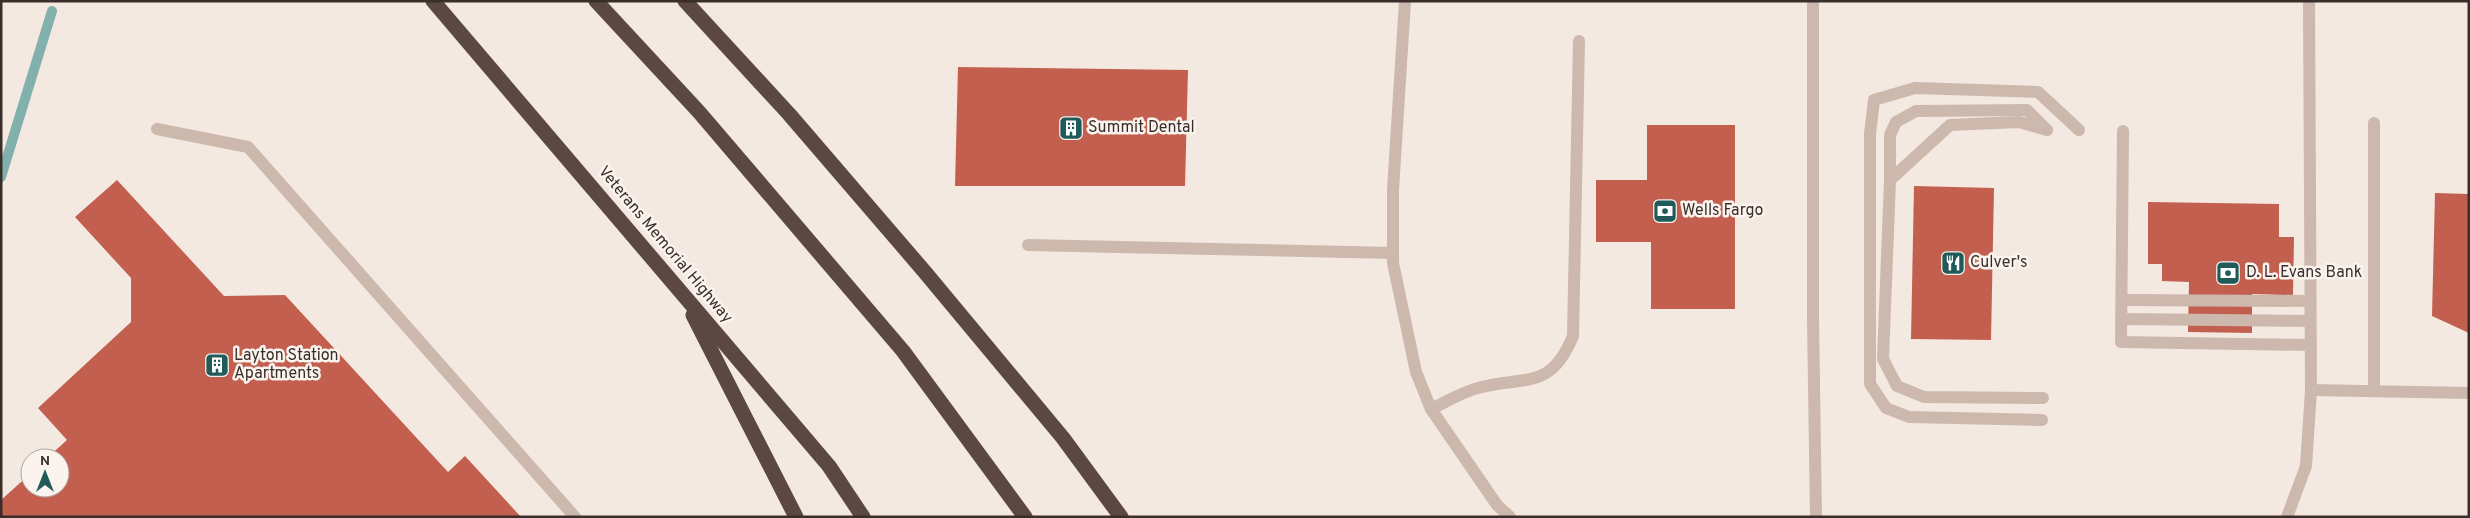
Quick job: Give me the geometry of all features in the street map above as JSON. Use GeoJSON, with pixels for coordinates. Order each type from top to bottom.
{"type":"FeatureCollection","features":[{"type":"Feature","properties":{"kind":"highway","name":"Veterans Memorial Highway"},"geometry":{"type":"LineString","coordinates":[[433,1],[829,466],[863,517]]}},
{"type":"Feature","properties":{"kind":"highway"},"geometry":{"type":"LineString","coordinates":[[596,1],[699,112],[903,350],[1025,517]]}},
{"type":"Feature","properties":{"kind":"highway"},"geometry":{"type":"LineString","coordinates":[[685,1],[789,114],[924,271],[1064,438],[1121,517]]}},
{"type":"Feature","properties":{"kind":"highway"},"geometry":{"type":"LineString","coordinates":[[681,292],[796,517]]}},
{"type":"Feature","properties":{"kind":"lane"},"geometry":{"type":"LineString","coordinates":[[1405,1],[1393,190],[1393,263],[1416,372],[1432,409],[1497,505],[1510,517]]}},
{"type":"Feature","properties":{"kind":"lane"},"geometry":{"type":"LineString","coordinates":[[1813,1],[1813,318],[1816,517]]}},
{"type":"Feature","properties":{"kind":"lane"},"geometry":{"type":"LineString","coordinates":[[2287,517],[2306,466],[2311,390],[2309,1]]}},
{"type":"Feature","properties":{"kind":"lane"},"geometry":{"type":"LineString","coordinates":[[1432,409],[1477,388],[1530,381],[1552,368],[1566,352],[1573,336],[1579,40]]}},
{"type":"Feature","properties":{"kind":"lane"},"geometry":{"type":"LineString","coordinates":[[2042,420],[1909,418],[1886,408],[1870,384],[1870,134],[1874,100],[1915,88],[2038,92],[2079,130]]}},
{"type":"Feature","properties":{"kind":"lane"},"geometry":{"type":"LineString","coordinates":[[1890,180],[1950,125],[2018,122],[2047,130],[2027,110],[1916,111],[1896,122],[1890,136],[1883,358],[1897,386],[1924,398],[2043,398]]}},
{"type":"Feature","properties":{"kind":"lane"},"geometry":{"type":"LineString","coordinates":[[2374,123],[2374,391]]}},
{"type":"Feature","properties":{"kind":"lane"},"geometry":{"type":"LineString","coordinates":[[157,129],[248,147],[576,517]]}},
{"type":"Feature","properties":{"kind":"lane"},"geometry":{"type":"LineString","coordinates":[[2123,131],[2121,342],[2311,345]]}},
{"type":"Feature","properties":{"kind":"lane"},"geometry":{"type":"LineString","coordinates":[[1028,245],[1393,253]]}},
{"type":"Feature","properties":{"kind":"lane"},"geometry":{"type":"LineString","coordinates":[[2122,300],[2310,301]]}},
{"type":"Feature","properties":{"kind":"lane"},"geometry":{"type":"LineString","coordinates":[[2122,318],[2310,321]]}},
{"type":"Feature","properties":{"kind":"lane"},"geometry":{"type":"LineString","coordinates":[[2311,390],[2469,393]]}},
{"type":"Feature","properties":{"kind":"building","name":"Summit Dental"},"geometry":{"type":"Polygon","coordinates":[[[958,67],[1188,70],[1185,186],[955,186],[958,67]]]}},
{"type":"Feature","properties":{"kind":"building","name":"Wells Fargo"},"geometry":{"type":"Polygon","coordinates":[[[1647,125],[1735,125],[1735,309],[1651,309],[1651,242],[1596,242],[1596,180],[1647,180],[1647,125]]]}},
{"type":"Feature","properties":{"kind":"building","name":"Layton Station Apartments"},"geometry":{"type":"Polygon","coordinates":[[[117,180],[224,296],[285,295],[448,472],[465,456],[521,517],[1,517],[1,500],[20,483],[20,498],[70,498],[70,448],[58,448],[67,440],[38,408],[131,322],[131,278],[75,217],[117,180]]]}},
{"type":"Feature","properties":{"kind":"building","name":"Culver's"},"geometry":{"type":"Polygon","coordinates":[[[1914,186],[1994,188],[1991,340],[1911,339],[1914,186]]]}},
{"type":"Feature","properties":{"kind":"building"},"geometry":{"type":"Polygon","coordinates":[[[2435,193],[2469,194],[2469,333],[2432,316],[2435,193]]]}},
{"type":"Feature","properties":{"kind":"building","name":"D. L. Evans Bank"},"geometry":{"type":"Polygon","coordinates":[[[2148,202],[2279,204],[2279,237],[2294,237],[2293,295],[2252,294],[2252,333],[2188,332],[2189,282],[2162,281],[2162,264],[2148,264],[2148,202]]]}},
{"type":"Feature","properties":{"kind":"waterway"},"geometry":{"type":"LineString","coordinates":[[1,177],[52,11]]}},
{"type":"Feature","properties":{"kind":"place","name":"Summit Dental"},"geometry":{"type":"Point","coordinates":[1071,128]}},
{"type":"Feature","properties":{"kind":"place","name":"Wells Fargo"},"geometry":{"type":"Point","coordinates":[1665,211]}},
{"type":"Feature","properties":{"kind":"place","name":"Culver's"},"geometry":{"type":"Point","coordinates":[1953,263]}},
{"type":"Feature","properties":{"kind":"place","name":"D. L. Evans Bank"},"geometry":{"type":"Point","coordinates":[2228,273]}},
{"type":"Feature","properties":{"kind":"place","name":"Layton Station Apartments"},"geometry":{"type":"Point","coordinates":[217,365]}}]}
